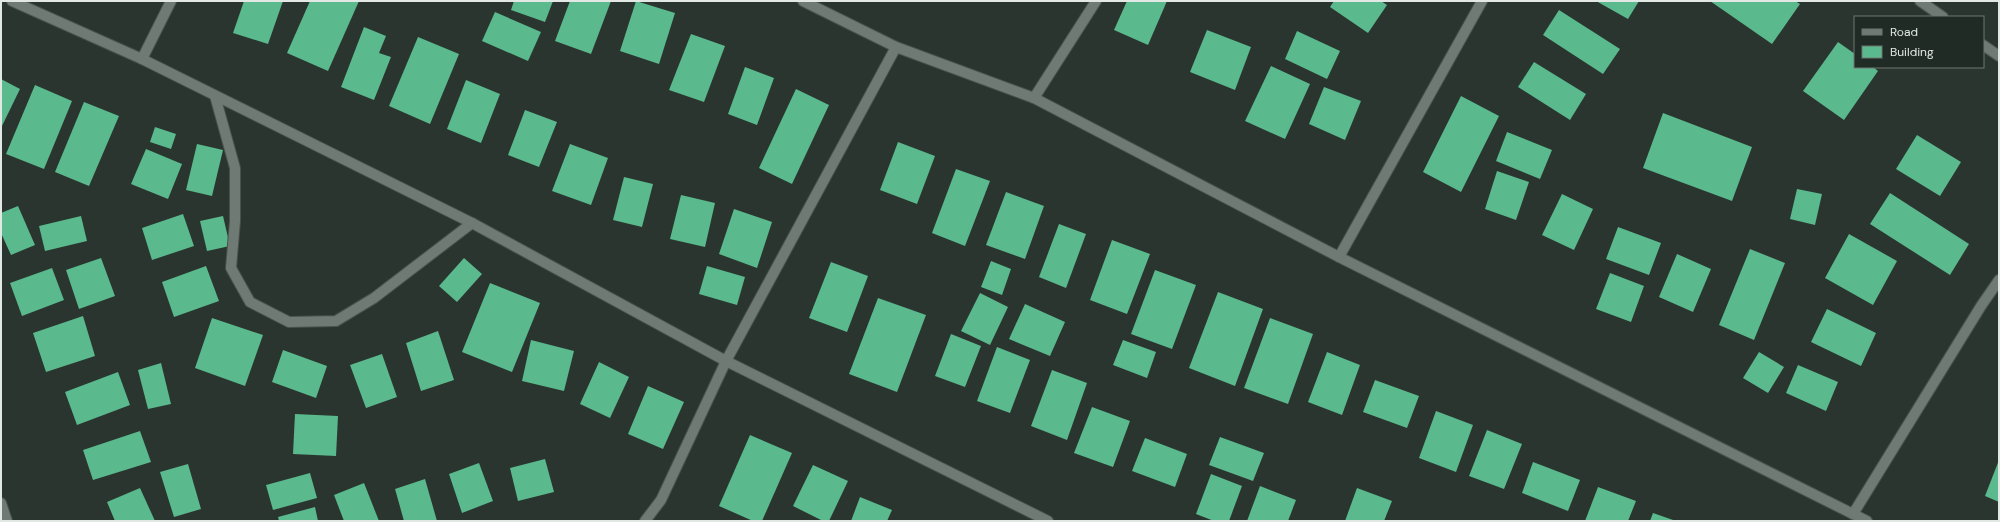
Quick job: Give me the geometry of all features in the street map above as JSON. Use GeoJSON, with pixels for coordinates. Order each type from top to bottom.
{"type":"FeatureCollection","features":[{"type":"Feature","properties":{"kind":"street"},"geometry":{"type":"LineString","coordinates":[[12,1],[142,59],[472,223],[726,361],[1048,521]]}},
{"type":"Feature","properties":{"kind":"street"},"geometry":{"type":"LineString","coordinates":[[142,59],[171,1]]}},
{"type":"Feature","properties":{"kind":"street"},"geometry":{"type":"LineString","coordinates":[[803,1],[896,47],[1034,98],[1338,257],[1867,521]]}},
{"type":"Feature","properties":{"kind":"street"},"geometry":{"type":"LineString","coordinates":[[1034,98],[1096,1]]}},
{"type":"Feature","properties":{"kind":"street"},"geometry":{"type":"LineString","coordinates":[[1338,257],[1482,1]]}},
{"type":"Feature","properties":{"kind":"street"},"geometry":{"type":"LineString","coordinates":[[1920,1],[1942,16]]}},
{"type":"Feature","properties":{"kind":"street"},"geometry":{"type":"LineString","coordinates":[[1984,46],[1999,56]]}},
{"type":"Feature","properties":{"kind":"street"},"geometry":{"type":"LineString","coordinates":[[645,521],[661,500],[726,361],[896,47]]}},
{"type":"Feature","properties":{"kind":"street"},"geometry":{"type":"LineString","coordinates":[[215,96],[234,168],[236,221],[231,268],[250,302],[289,322],[336,321],[374,298],[472,223]]}},
{"type":"Feature","properties":{"kind":"street"},"geometry":{"type":"LineString","coordinates":[[1853,514],[1981,306],[1999,280]]}},
{"type":"Feature","properties":{"kind":"street"},"geometry":{"type":"LineString","coordinates":[[1,503],[7,521]]}},
{"type":"Feature","properties":{"kind":"building"},"geometry":{"type":"Polygon","coordinates":[[[244,1],[283,1],[268,44],[233,33],[244,1]]]}},
{"type":"Feature","properties":{"kind":"building"},"geometry":{"type":"Polygon","coordinates":[[[310,1],[359,1],[328,71],[287,53],[310,1]]]}},
{"type":"Feature","properties":{"kind":"building"},"geometry":{"type":"Polygon","coordinates":[[[514,1],[553,1],[545,22],[511,10],[514,1]]]}},
{"type":"Feature","properties":{"kind":"building"},"geometry":{"type":"Polygon","coordinates":[[[570,1],[611,1],[591,54],[555,41],[570,1]]]}},
{"type":"Feature","properties":{"kind":"building"},"geometry":{"type":"Polygon","coordinates":[[[636,1],[675,13],[659,64],[620,51],[636,1]]]}},
{"type":"Feature","properties":{"kind":"building"},"geometry":{"type":"Polygon","coordinates":[[[1127,1],[1167,1],[1148,45],[1114,30],[1127,1]]]}},
{"type":"Feature","properties":{"kind":"building"},"geometry":{"type":"Polygon","coordinates":[[[1334,1],[1381,1],[1387,5],[1368,33],[1330,7],[1334,1]]]}},
{"type":"Feature","properties":{"kind":"building"},"geometry":{"type":"Polygon","coordinates":[[[1596,1],[1639,1],[1628,19],[1596,1]]]}},
{"type":"Feature","properties":{"kind":"building"},"geometry":{"type":"Polygon","coordinates":[[[1710,1],[1795,1],[1800,4],[1772,44],[1710,1]]]}},
{"type":"Feature","properties":{"kind":"building"},"geometry":{"type":"Polygon","coordinates":[[[1559,10],[1620,49],[1603,74],[1543,35],[1559,10]]]}},
{"type":"Feature","properties":{"kind":"building"},"geometry":{"type":"Polygon","coordinates":[[[495,12],[541,32],[528,61],[482,41],[495,12]]]}},
{"type":"Feature","properties":{"kind":"building"},"geometry":{"type":"Polygon","coordinates":[[[364,27],[386,36],[379,53],[391,57],[374,100],[341,87],[364,27]]]}},
{"type":"Feature","properties":{"kind":"building"},"geometry":{"type":"Polygon","coordinates":[[[1207,30],[1251,47],[1235,90],[1190,72],[1207,30]]]}},
{"type":"Feature","properties":{"kind":"building"},"geometry":{"type":"Polygon","coordinates":[[[1297,31],[1340,51],[1327,79],[1285,59],[1297,31]]]}},
{"type":"Feature","properties":{"kind":"building"},"geometry":{"type":"Polygon","coordinates":[[[691,34],[725,46],[704,102],[669,90],[691,34]]]}},
{"type":"Feature","properties":{"kind":"building"},"geometry":{"type":"Polygon","coordinates":[[[418,37],[459,54],[430,124],[389,106],[418,37]]]}},
{"type":"Feature","properties":{"kind":"building"},"geometry":{"type":"Polygon","coordinates":[[[1838,42],[1854,53],[1854,68],[1874,68],[1878,71],[1844,120],[1803,91],[1838,42]]]}},
{"type":"Feature","properties":{"kind":"building"},"geometry":{"type":"Polygon","coordinates":[[[1534,62],[1586,94],[1570,120],[1518,87],[1534,62]]]}},
{"type":"Feature","properties":{"kind":"building"},"geometry":{"type":"Polygon","coordinates":[[[1271,66],[1310,84],[1285,139],[1245,121],[1271,66]]]}},
{"type":"Feature","properties":{"kind":"building"},"geometry":{"type":"Polygon","coordinates":[[[745,67],[774,78],[757,125],[728,114],[745,67]]]}},
{"type":"Feature","properties":{"kind":"building"},"geometry":{"type":"Polygon","coordinates":[[[1,79],[20,89],[1,128],[1,79]]]}},
{"type":"Feature","properties":{"kind":"building"},"geometry":{"type":"Polygon","coordinates":[[[466,80],[500,94],[481,143],[447,129],[466,80]]]}},
{"type":"Feature","properties":{"kind":"building"},"geometry":{"type":"Polygon","coordinates":[[[35,85],[72,101],[44,169],[6,154],[35,85]]]}},
{"type":"Feature","properties":{"kind":"building"},"geometry":{"type":"Polygon","coordinates":[[[1324,87],[1361,101],[1345,140],[1309,124],[1324,87]]]}},
{"type":"Feature","properties":{"kind":"building"},"geometry":{"type":"Polygon","coordinates":[[[796,89],[829,105],[792,184],[759,168],[796,89]]]}},
{"type":"Feature","properties":{"kind":"building"},"geometry":{"type":"Polygon","coordinates":[[[1461,96],[1499,116],[1461,192],[1423,172],[1461,96]]]}},
{"type":"Feature","properties":{"kind":"building"},"geometry":{"type":"Polygon","coordinates":[[[84,102],[119,116],[89,186],[55,172],[84,102]]]}},
{"type":"Feature","properties":{"kind":"building"},"geometry":{"type":"Polygon","coordinates":[[[525,110],[557,122],[539,167],[508,155],[525,110]]]}},
{"type":"Feature","properties":{"kind":"building"},"geometry":{"type":"Polygon","coordinates":[[[1663,113],[1752,147],[1732,201],[1643,168],[1663,113]]]}},
{"type":"Feature","properties":{"kind":"building"},"geometry":{"type":"Polygon","coordinates":[[[155,127],[176,134],[171,149],[150,142],[155,127]]]}},
{"type":"Feature","properties":{"kind":"building"},"geometry":{"type":"Polygon","coordinates":[[[1507,132],[1552,150],[1540,179],[1496,161],[1507,132]]]}},
{"type":"Feature","properties":{"kind":"building"},"geometry":{"type":"Polygon","coordinates":[[[1917,135],[1961,162],[1940,196],[1896,169],[1917,135]]]}},
{"type":"Feature","properties":{"kind":"building"},"geometry":{"type":"Polygon","coordinates":[[[898,142],[935,156],[917,204],[880,190],[898,142]]]}},
{"type":"Feature","properties":{"kind":"building"},"geometry":{"type":"Polygon","coordinates":[[[197,144],[223,150],[212,196],[186,190],[197,144]]]}},
{"type":"Feature","properties":{"kind":"building"},"geometry":{"type":"Polygon","coordinates":[[[570,144],[608,158],[591,205],[552,191],[570,144]]]}},
{"type":"Feature","properties":{"kind":"building"},"geometry":{"type":"Polygon","coordinates":[[[146,149],[182,164],[168,199],[131,184],[146,149]]]}},
{"type":"Feature","properties":{"kind":"building"},"geometry":{"type":"Polygon","coordinates":[[[956,169],[990,181],[965,246],[932,233],[956,169]]]}},
{"type":"Feature","properties":{"kind":"building"},"geometry":{"type":"Polygon","coordinates":[[[1497,171],[1529,182],[1516,220],[1485,209],[1497,171]]]}},
{"type":"Feature","properties":{"kind":"building"},"geometry":{"type":"Polygon","coordinates":[[[624,177],[653,184],[642,227],[613,220],[624,177]]]}},
{"type":"Feature","properties":{"kind":"building"},"geometry":{"type":"Polygon","coordinates":[[[1797,189],[1822,194],[1815,225],[1790,219],[1797,189]]]}},
{"type":"Feature","properties":{"kind":"building"},"geometry":{"type":"Polygon","coordinates":[[[1006,192],[1044,206],[1025,259],[986,245],[1006,192]]]}},
{"type":"Feature","properties":{"kind":"building"},"geometry":{"type":"Polygon","coordinates":[[[1890,193],[1969,244],[1950,275],[1870,224],[1890,193]]]}},
{"type":"Feature","properties":{"kind":"building"},"geometry":{"type":"Polygon","coordinates":[[[1562,194],[1593,209],[1574,250],[1542,235],[1562,194]]]}},
{"type":"Feature","properties":{"kind":"building"},"geometry":{"type":"Polygon","coordinates":[[[681,195],[715,203],[705,247],[670,239],[681,195]]]}},
{"type":"Feature","properties":{"kind":"building"},"geometry":{"type":"Polygon","coordinates":[[[18,206],[35,245],[11,255],[1,233],[1,213],[18,206]]]}},
{"type":"Feature","properties":{"kind":"building"},"geometry":{"type":"Polygon","coordinates":[[[734,209],[772,222],[757,268],[719,254],[734,209]]]}},
{"type":"Feature","properties":{"kind":"building"},"geometry":{"type":"Polygon","coordinates":[[[183,214],[194,246],[152,260],[142,228],[183,214]]]}},
{"type":"Feature","properties":{"kind":"building"},"geometry":{"type":"Polygon","coordinates":[[[81,216],[87,241],[45,251],[39,226],[81,216]]]}},
{"type":"Feature","properties":{"kind":"building"},"geometry":{"type":"Polygon","coordinates":[[[223,216],[230,246],[207,251],[200,221],[223,216]]]}},
{"type":"Feature","properties":{"kind":"building"},"geometry":{"type":"Polygon","coordinates":[[[1059,224],[1086,234],[1066,288],[1039,277],[1059,224]]]}},
{"type":"Feature","properties":{"kind":"building"},"geometry":{"type":"Polygon","coordinates":[[[1618,227],[1661,243],[1649,275],[1606,259],[1618,227]]]}},
{"type":"Feature","properties":{"kind":"building"},"geometry":{"type":"Polygon","coordinates":[[[1849,234],[1897,261],[1873,305],[1825,278],[1849,234]]]}},
{"type":"Feature","properties":{"kind":"building"},"geometry":{"type":"Polygon","coordinates":[[[1112,240],[1150,254],[1127,314],[1090,300],[1112,240]]]}},
{"type":"Feature","properties":{"kind":"building"},"geometry":{"type":"Polygon","coordinates":[[[1750,249],[1785,263],[1754,340],[1719,325],[1750,249]]]}},
{"type":"Feature","properties":{"kind":"building"},"geometry":{"type":"Polygon","coordinates":[[[1677,254],[1711,269],[1693,312],[1659,297],[1677,254]]]}},
{"type":"Feature","properties":{"kind":"building"},"geometry":{"type":"Polygon","coordinates":[[[101,258],[115,296],[79,309],[66,270],[101,258]]]}},
{"type":"Feature","properties":{"kind":"building"},"geometry":{"type":"Polygon","coordinates":[[[464,258],[482,274],[457,302],[439,286],[464,258]]]}},
{"type":"Feature","properties":{"kind":"building"},"geometry":{"type":"Polygon","coordinates":[[[991,261],[1011,269],[1002,295],[981,287],[991,261]]]}},
{"type":"Feature","properties":{"kind":"building"},"geometry":{"type":"Polygon","coordinates":[[[831,262],[868,276],[847,332],[809,318],[831,262]]]}},
{"type":"Feature","properties":{"kind":"building"},"geometry":{"type":"Polygon","coordinates":[[[206,266],[219,301],[174,317],[162,282],[206,266]]]}},
{"type":"Feature","properties":{"kind":"building"},"geometry":{"type":"Polygon","coordinates":[[[707,266],[745,277],[737,305],[699,294],[707,266]]]}},
{"type":"Feature","properties":{"kind":"building"},"geometry":{"type":"Polygon","coordinates":[[[52,268],[64,300],[22,316],[10,283],[52,268]]]}},
{"type":"Feature","properties":{"kind":"building"},"geometry":{"type":"Polygon","coordinates":[[[1155,270],[1196,285],[1172,349],[1131,334],[1155,270]]]}},
{"type":"Feature","properties":{"kind":"building"},"geometry":{"type":"Polygon","coordinates":[[[1610,273],[1644,286],[1631,322],[1596,309],[1610,273]]]}},
{"type":"Feature","properties":{"kind":"building"},"geometry":{"type":"Polygon","coordinates":[[[490,283],[540,303],[512,372],[462,352],[490,283]]]}},
{"type":"Feature","properties":{"kind":"building"},"geometry":{"type":"Polygon","coordinates":[[[1218,292],[1263,309],[1235,386],[1189,368],[1218,292]]]}},
{"type":"Feature","properties":{"kind":"building"},"geometry":{"type":"Polygon","coordinates":[[[980,293],[1008,307],[990,345],[961,331],[980,293]]]}},
{"type":"Feature","properties":{"kind":"building"},"geometry":{"type":"Polygon","coordinates":[[[878,298],[926,315],[897,392],[849,374],[878,298]]]}},
{"type":"Feature","properties":{"kind":"building"},"geometry":{"type":"Polygon","coordinates":[[[1025,304],[1065,322],[1050,356],[1009,339],[1025,304]]]}},
{"type":"Feature","properties":{"kind":"building"},"geometry":{"type":"Polygon","coordinates":[[[1827,309],[1876,333],[1861,366],[1811,342],[1827,309]]]}},
{"type":"Feature","properties":{"kind":"building"},"geometry":{"type":"Polygon","coordinates":[[[83,316],[95,356],[46,372],[33,333],[83,316]]]}},
{"type":"Feature","properties":{"kind":"building"},"geometry":{"type":"Polygon","coordinates":[[[212,318],[263,335],[245,386],[195,368],[212,318]]]}},
{"type":"Feature","properties":{"kind":"building"},"geometry":{"type":"Polygon","coordinates":[[[1270,318],[1313,334],[1288,404],[1244,388],[1270,318]]]}},
{"type":"Feature","properties":{"kind":"building"},"geometry":{"type":"Polygon","coordinates":[[[438,331],[454,380],[421,391],[406,343],[438,331]]]}},
{"type":"Feature","properties":{"kind":"building"},"geometry":{"type":"Polygon","coordinates":[[[951,334],[981,346],[965,387],[935,376],[951,334]]]}},
{"type":"Feature","properties":{"kind":"building"},"geometry":{"type":"Polygon","coordinates":[[[531,340],[574,351],[564,391],[522,381],[531,340]]]}},
{"type":"Feature","properties":{"kind":"building"},"geometry":{"type":"Polygon","coordinates":[[[1123,340],[1156,352],[1147,378],[1113,365],[1123,340]]]}},
{"type":"Feature","properties":{"kind":"building"},"geometry":{"type":"Polygon","coordinates":[[[997,347],[1030,360],[1010,413],[977,401],[997,347]]]}},
{"type":"Feature","properties":{"kind":"building"},"geometry":{"type":"Polygon","coordinates":[[[283,350],[327,366],[316,398],[272,382],[283,350]]]}},
{"type":"Feature","properties":{"kind":"building"},"geometry":{"type":"Polygon","coordinates":[[[1327,352],[1360,365],[1342,415],[1308,402],[1327,352]]]}},
{"type":"Feature","properties":{"kind":"building"},"geometry":{"type":"Polygon","coordinates":[[[1759,352],[1784,367],[1768,393],[1743,378],[1759,352]]]}},
{"type":"Feature","properties":{"kind":"building"},"geometry":{"type":"Polygon","coordinates":[[[382,354],[397,397],[366,408],[350,365],[382,354]]]}},
{"type":"Feature","properties":{"kind":"building"},"geometry":{"type":"Polygon","coordinates":[[[599,362],[629,377],[610,418],[580,404],[599,362]]]}},
{"type":"Feature","properties":{"kind":"building"},"geometry":{"type":"Polygon","coordinates":[[[161,363],[171,404],[148,409],[138,370],[161,363]]]}},
{"type":"Feature","properties":{"kind":"building"},"geometry":{"type":"Polygon","coordinates":[[[1798,365],[1838,382],[1826,411],[1786,393],[1798,365]]]}},
{"type":"Feature","properties":{"kind":"building"},"geometry":{"type":"Polygon","coordinates":[[[1052,370],[1087,383],[1067,440],[1031,426],[1052,370]]]}},
{"type":"Feature","properties":{"kind":"building"},"geometry":{"type":"Polygon","coordinates":[[[118,372],[130,405],[77,425],[65,392],[118,372]]]}},
{"type":"Feature","properties":{"kind":"building"},"geometry":{"type":"Polygon","coordinates":[[[1375,380],[1419,396],[1407,428],[1363,412],[1375,380]]]}},
{"type":"Feature","properties":{"kind":"building"},"geometry":{"type":"Polygon","coordinates":[[[648,386],[684,402],[663,449],[628,434],[648,386]]]}},
{"type":"Feature","properties":{"kind":"building"},"geometry":{"type":"Polygon","coordinates":[[[1092,407],[1130,421],[1113,467],[1074,453],[1092,407]]]}},
{"type":"Feature","properties":{"kind":"building"},"geometry":{"type":"Polygon","coordinates":[[[1436,411],[1473,425],[1456,472],[1419,458],[1436,411]]]}},
{"type":"Feature","properties":{"kind":"building"},"geometry":{"type":"Polygon","coordinates":[[[295,414],[338,416],[336,456],[293,454],[295,414]]]}},
{"type":"Feature","properties":{"kind":"building"},"geometry":{"type":"Polygon","coordinates":[[[1487,430],[1522,444],[1504,489],[1469,476],[1487,430]]]}},
{"type":"Feature","properties":{"kind":"building"},"geometry":{"type":"Polygon","coordinates":[[[140,431],[151,462],[93,480],[83,450],[140,431]]]}},
{"type":"Feature","properties":{"kind":"building"},"geometry":{"type":"Polygon","coordinates":[[[750,435],[792,453],[762,521],[753,521],[719,506],[750,435]]]}},
{"type":"Feature","properties":{"kind":"building"},"geometry":{"type":"Polygon","coordinates":[[[1220,437],[1264,453],[1253,481],[1209,465],[1220,437]]]}},
{"type":"Feature","properties":{"kind":"building"},"geometry":{"type":"Polygon","coordinates":[[[1145,438],[1187,454],[1175,487],[1132,471],[1145,438]]]}},
{"type":"Feature","properties":{"kind":"building"},"geometry":{"type":"Polygon","coordinates":[[[545,459],[554,492],[518,501],[510,468],[545,459]]]}},
{"type":"Feature","properties":{"kind":"building"},"geometry":{"type":"Polygon","coordinates":[[[1999,460],[1999,502],[1985,496],[1999,460]]]}},
{"type":"Feature","properties":{"kind":"building"},"geometry":{"type":"Polygon","coordinates":[[[1533,462],[1580,480],[1568,511],[1522,493],[1533,462]]]}},
{"type":"Feature","properties":{"kind":"building"},"geometry":{"type":"Polygon","coordinates":[[[479,463],[493,501],[462,513],[449,474],[479,463]]]}},
{"type":"Feature","properties":{"kind":"building"},"geometry":{"type":"Polygon","coordinates":[[[188,464],[201,509],[174,517],[160,472],[188,464]]]}},
{"type":"Feature","properties":{"kind":"building"},"geometry":{"type":"Polygon","coordinates":[[[813,465],[848,481],[829,521],[823,521],[793,506],[813,465]]]}},
{"type":"Feature","properties":{"kind":"building"},"geometry":{"type":"Polygon","coordinates":[[[310,473],[317,498],[273,510],[266,485],[310,473]]]}},
{"type":"Feature","properties":{"kind":"building"},"geometry":{"type":"Polygon","coordinates":[[[1211,474],[1242,486],[1229,521],[1214,521],[1196,514],[1211,474]]]}},
{"type":"Feature","properties":{"kind":"building"},"geometry":{"type":"Polygon","coordinates":[[[425,479],[437,521],[404,521],[395,489],[425,479]]]}},
{"type":"Feature","properties":{"kind":"building"},"geometry":{"type":"Polygon","coordinates":[[[364,483],[379,521],[344,521],[334,495],[364,483]]]}},
{"type":"Feature","properties":{"kind":"building"},"geometry":{"type":"Polygon","coordinates":[[[1260,486],[1296,500],[1288,521],[1247,521],[1260,486]]]}},
{"type":"Feature","properties":{"kind":"building"},"geometry":{"type":"Polygon","coordinates":[[[1598,487],[1636,501],[1628,521],[1585,521],[1598,487]]]}},
{"type":"Feature","properties":{"kind":"building"},"geometry":{"type":"Polygon","coordinates":[[[140,488],[155,521],[115,521],[107,502],[140,488]]]}},
{"type":"Feature","properties":{"kind":"building"},"geometry":{"type":"Polygon","coordinates":[[[1357,488],[1392,501],[1384,521],[1345,521],[1357,488]]]}},
{"type":"Feature","properties":{"kind":"building"},"geometry":{"type":"Polygon","coordinates":[[[860,497],[892,510],[887,521],[851,521],[860,497]]]}},
{"type":"Feature","properties":{"kind":"building"},"geometry":{"type":"Polygon","coordinates":[[[315,507],[318,521],[279,521],[278,517],[315,507]]]}},
{"type":"Feature","properties":{"kind":"building"},"geometry":{"type":"Polygon","coordinates":[[[1653,513],[1676,521],[1650,521],[1653,513]]]}}]}
